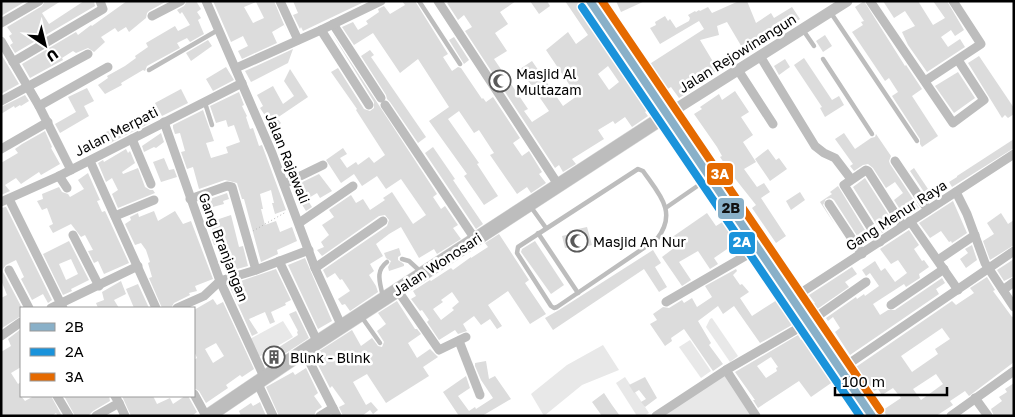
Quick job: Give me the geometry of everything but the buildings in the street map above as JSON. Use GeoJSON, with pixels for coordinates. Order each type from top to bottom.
{"type":"FeatureCollection","features":[{"type":"Feature","properties":{"kind":"main road"},"geometry":{"type":"LineString","coordinates":[[590,1],[872,416]]}},
{"type":"Feature","properties":{"kind":"main road","name":"Jalan Rejowinangun"},"geometry":{"type":"LineString","coordinates":[[668,114],[847,1]]}},
{"type":"Feature","properties":{"kind":"main road","name":"Jalan Wonosari"},"geometry":{"type":"LineString","coordinates":[[207,416],[668,114]]}},
{"type":"Feature","properties":{"kind":"street"},"geometry":{"type":"LineString","coordinates":[[1,23],[39,1]]}},
{"type":"Feature","properties":{"kind":"street"},"geometry":{"type":"LineString","coordinates":[[13,62],[104,9],[100,1]]}},
{"type":"Feature","properties":{"kind":"street"},"geometry":{"type":"LineString","coordinates":[[152,16],[181,1]]}},
{"type":"Feature","properties":{"kind":"street","name":"Jalan Rajawali"},"geometry":{"type":"LineString","coordinates":[[206,1],[272,153],[315,268],[342,327]]}},
{"type":"Feature","properties":{"kind":"street"},"geometry":{"type":"LineString","coordinates":[[280,1],[298,40]]}},
{"type":"Feature","properties":{"kind":"street"},"geometry":{"type":"LineString","coordinates":[[438,1],[559,186]]}},
{"type":"Feature","properties":{"kind":"street"},"geometry":{"type":"LineString","coordinates":[[870,1],[952,123],[984,100],[958,60]]}},
{"type":"Feature","properties":{"kind":"street"},"geometry":{"type":"LineString","coordinates":[[925,81],[981,44],[953,1]]}},
{"type":"Feature","properties":{"kind":"street"},"geometry":{"type":"LineString","coordinates":[[236,68],[321,30],[376,2]]}},
{"type":"Feature","properties":{"kind":"street"},"geometry":{"type":"LineString","coordinates":[[333,24],[475,240]]}},
{"type":"Feature","properties":{"kind":"street"},"geometry":{"type":"LineString","coordinates":[[321,30],[369,105]]}},
{"type":"Feature","properties":{"kind":"street"},"geometry":{"type":"LineString","coordinates":[[1,41],[48,122],[71,170]]}},
{"type":"Feature","properties":{"kind":"street"},"geometry":{"type":"LineString","coordinates":[[1,101],[88,54]]}},
{"type":"Feature","properties":{"kind":"street"},"geometry":{"type":"LineString","coordinates":[[760,56],[816,146],[824,153],[835,158],[880,242]]}},
{"type":"Feature","properties":{"kind":"street"},"geometry":{"type":"LineString","coordinates":[[39,106],[108,67]]}},
{"type":"Feature","properties":{"kind":"street"},"geometry":{"type":"LineString","coordinates":[[738,70],[773,124]]}},
{"type":"Feature","properties":{"kind":"street","name":"Jalan Merpati"},"geometry":{"type":"LineString","coordinates":[[5,201],[90,161],[242,82]]}},
{"type":"Feature","properties":{"kind":"street"},"geometry":{"type":"LineString","coordinates":[[1,148],[48,122]]}},
{"type":"Feature","properties":{"kind":"street","name":"Gang Branjangan"},"geometry":{"type":"LineString","coordinates":[[164,122],[220,281],[261,381],[273,416]]}},
{"type":"Feature","properties":{"kind":"street"},"geometry":{"type":"LineString","coordinates":[[132,139],[151,184]]}},
{"type":"Feature","properties":{"kind":"street","name":"Gang Menur Raya"},"geometry":{"type":"LineString","coordinates":[[792,298],[1014,154]]}},
{"type":"Feature","properties":{"kind":"street"},"geometry":{"type":"LineString","coordinates":[[90,161],[156,307]]}},
{"type":"Feature","properties":{"kind":"street"},"geometry":{"type":"LineString","coordinates":[[895,161],[928,210]]}},
{"type":"Feature","properties":{"kind":"street"},"geometry":{"type":"LineString","coordinates":[[284,184],[323,165]]}},
{"type":"Feature","properties":{"kind":"street"},"geometry":{"type":"LineString","coordinates":[[847,182],[866,170],[868,171],[938,260],[958,290]]}},
{"type":"Feature","properties":{"kind":"street"},"geometry":{"type":"LineString","coordinates":[[59,176],[67,188]]}},
{"type":"Feature","properties":{"kind":"street"},"geometry":{"type":"LineString","coordinates":[[190,199],[230,185],[234,190],[256,270]]}},
{"type":"Feature","properties":{"kind":"street"},"geometry":{"type":"LineString","coordinates":[[299,223],[353,186]]}},
{"type":"Feature","properties":{"kind":"street"},"geometry":{"type":"LineString","coordinates":[[956,192],[967,214],[983,260],[1014,307]]}},
{"type":"Feature","properties":{"kind":"street"},"geometry":{"type":"LineString","coordinates":[[115,216],[154,200]]}},
{"type":"Feature","properties":{"kind":"street"},"geometry":{"type":"LineString","coordinates":[[5,201],[62,306],[138,266]]}},
{"type":"Feature","properties":{"kind":"street"},"geometry":{"type":"LineString","coordinates":[[830,204],[862,254]]}},
{"type":"Feature","properties":{"kind":"street"},"geometry":{"type":"LineString","coordinates":[[315,268],[384,221]]}},
{"type":"Feature","properties":{"kind":"street"},"geometry":{"type":"LineString","coordinates":[[73,235],[98,286]]}},
{"type":"Feature","properties":{"kind":"street"},"geometry":{"type":"LineString","coordinates":[[938,260],[975,235]]}},
{"type":"Feature","properties":{"kind":"street"},"geometry":{"type":"LineString","coordinates":[[666,302],[759,248]]}},
{"type":"Feature","properties":{"kind":"street"},"geometry":{"type":"LineString","coordinates":[[179,307],[204,296],[220,281],[256,270],[308,250]]}},
{"type":"Feature","properties":{"kind":"street"},"geometry":{"type":"LineString","coordinates":[[841,369],[1014,250]]}},
{"type":"Feature","properties":{"kind":"street"},"geometry":{"type":"LineString","coordinates":[[280,261],[318,343]]}},
{"type":"Feature","properties":{"kind":"street"},"geometry":{"type":"LineString","coordinates":[[891,305],[944,269]]}},
{"type":"Feature","properties":{"kind":"street"},"geometry":{"type":"LineString","coordinates":[[9,270],[28,307]]}},
{"type":"Feature","properties":{"kind":"street"},"geometry":{"type":"LineString","coordinates":[[656,416],[726,370],[808,322],[866,282]]}},
{"type":"Feature","properties":{"kind":"street"},"geometry":{"type":"LineString","coordinates":[[1003,290],[1014,282]]}},
{"type":"Feature","properties":{"kind":"street"},"geometry":{"type":"LineString","coordinates":[[398,291],[437,349],[441,350],[462,339],[480,395]]}},
{"type":"Feature","properties":{"kind":"street"},"geometry":{"type":"LineString","coordinates":[[1,336],[20,325]]}},
{"type":"Feature","properties":{"kind":"street"},"geometry":{"type":"LineString","coordinates":[[304,351],[335,412],[320,416]]}},
{"type":"Feature","properties":{"kind":"street"},"geometry":{"type":"LineString","coordinates":[[726,370],[756,416]]}},
{"type":"Feature","properties":{"kind":"street"},"geometry":{"type":"LineString","coordinates":[[951,416],[1014,371]]}},
{"type":"Feature","properties":{"kind":"street"},"geometry":{"type":"LineString","coordinates":[[195,396],[207,416]]}},
{"type":"Feature","properties":{"kind":"street"},"geometry":{"type":"LineString","coordinates":[[58,397],[69,416]]}},
{"type":"Feature","properties":{"kind":"street"},"geometry":{"type":"LineString","coordinates":[[975,398],[988,416]]}},
{"type":"Feature","properties":{"kind":"street"},"geometry":{"type":"LineString","coordinates":[[96,416],[117,400],[125,416]]}},
{"type":"Feature","properties":{"kind":"lane"},"geometry":{"type":"LineString","coordinates":[[420,1],[460,64]]}},
{"type":"Feature","properties":{"kind":"lane"},"geometry":{"type":"LineString","coordinates":[[830,12],[917,141]]}},
{"type":"Feature","properties":{"kind":"lane"},"geometry":{"type":"LineString","coordinates":[[802,29],[814,46]]}},
{"type":"Feature","properties":{"kind":"lane"},"geometry":{"type":"LineString","coordinates":[[149,70],[218,30]]}},
{"type":"Feature","properties":{"kind":"lane"},"geometry":{"type":"LineString","coordinates":[[823,59],[872,134]]}},
{"type":"Feature","properties":{"kind":"lane"},"geometry":{"type":"LineString","coordinates":[[205,101],[212,125]]}},
{"type":"Feature","properties":{"kind":"lane"},"geometry":{"type":"LineString","coordinates":[[638,169],[644,171],[667,207],[666,223],[663,232],[657,239],[554,308],[517,253],[518,247],[538,233],[638,169]]}},
{"type":"Feature","properties":{"kind":"lane"},"geometry":{"type":"LineString","coordinates":[[667,207],[710,177]]}},
{"type":"Feature","properties":{"kind":"lane"},"geometry":{"type":"LineString","coordinates":[[529,205],[546,228]]}},
{"type":"Feature","properties":{"kind":"lane"},"geometry":{"type":"LineString","coordinates":[[538,233],[578,293]]}},
{"type":"Feature","properties":{"kind":"lane"},"geometry":{"type":"LineString","coordinates":[[402,259],[409,261],[423,274]]}},
{"type":"Feature","properties":{"kind":"lane"},"geometry":{"type":"LineString","coordinates":[[384,299],[378,274],[382,266],[387,262]]}},
{"type":"Feature","properties":{"kind":"lane"},"geometry":{"type":"LineString","coordinates":[[360,315],[380,343]]}},
{"type":"Feature","properties":{"kind":"path"},"geometry":{"type":"LineString","coordinates":[[246,235],[293,208]]}},
{"type":"Feature","properties":{"kind":"shaded area"},"geometry":{"type":"Polygon","coordinates":[[[712,318],[738,356],[730,362],[706,327],[712,318]]]}},
{"type":"Feature","properties":{"kind":"shaded area"},"geometry":{"type":"Polygon","coordinates":[[[283,321],[293,337],[257,358],[248,340],[283,321]]]}},
{"type":"Feature","properties":{"kind":"shaded area"},"geometry":{"type":"Polygon","coordinates":[[[690,340],[711,371],[701,378],[679,347],[690,340]]]}},
{"type":"Feature","properties":{"kind":"shaded area"},"geometry":{"type":"Polygon","coordinates":[[[603,345],[619,370],[582,385],[544,416],[531,394],[567,365],[603,345]]]}},
{"type":"Feature","properties":{"kind":"shaded area"},"geometry":{"type":"Polygon","coordinates":[[[726,373],[753,416],[658,416],[726,373]]]}},
{"type":"Feature","properties":{"kind":"shaded area"},"geometry":{"type":"Polygon","coordinates":[[[625,377],[649,413],[644,416],[637,416],[616,383],[625,377]]]}},
{"type":"Feature","properties":{"kind":"transit line","name":"2B"},"geometry":{"type":"LineString","coordinates":[[590,1],[872,416]]}},
{"type":"Feature","properties":{"kind":"transit line","name":"3A"},"geometry":{"type":"LineString","coordinates":[[602,1],[880,410]]}},
{"type":"Feature","properties":{"kind":"transit line","name":"2A"},"geometry":{"type":"LineString","coordinates":[[582,7],[860,416]]}},
{"type":"Feature","properties":{"kind":"place","name":"Masjid Al Multazam"},"geometry":{"type":"Point","coordinates":[500,81]}},
{"type":"Feature","properties":{"kind":"place","name":"Masjid An Nur"},"geometry":{"type":"Point","coordinates":[577,241]}},
{"type":"Feature","properties":{"kind":"place","name":"Blink - Blink"},"geometry":{"type":"Point","coordinates":[274,357]}}]}
